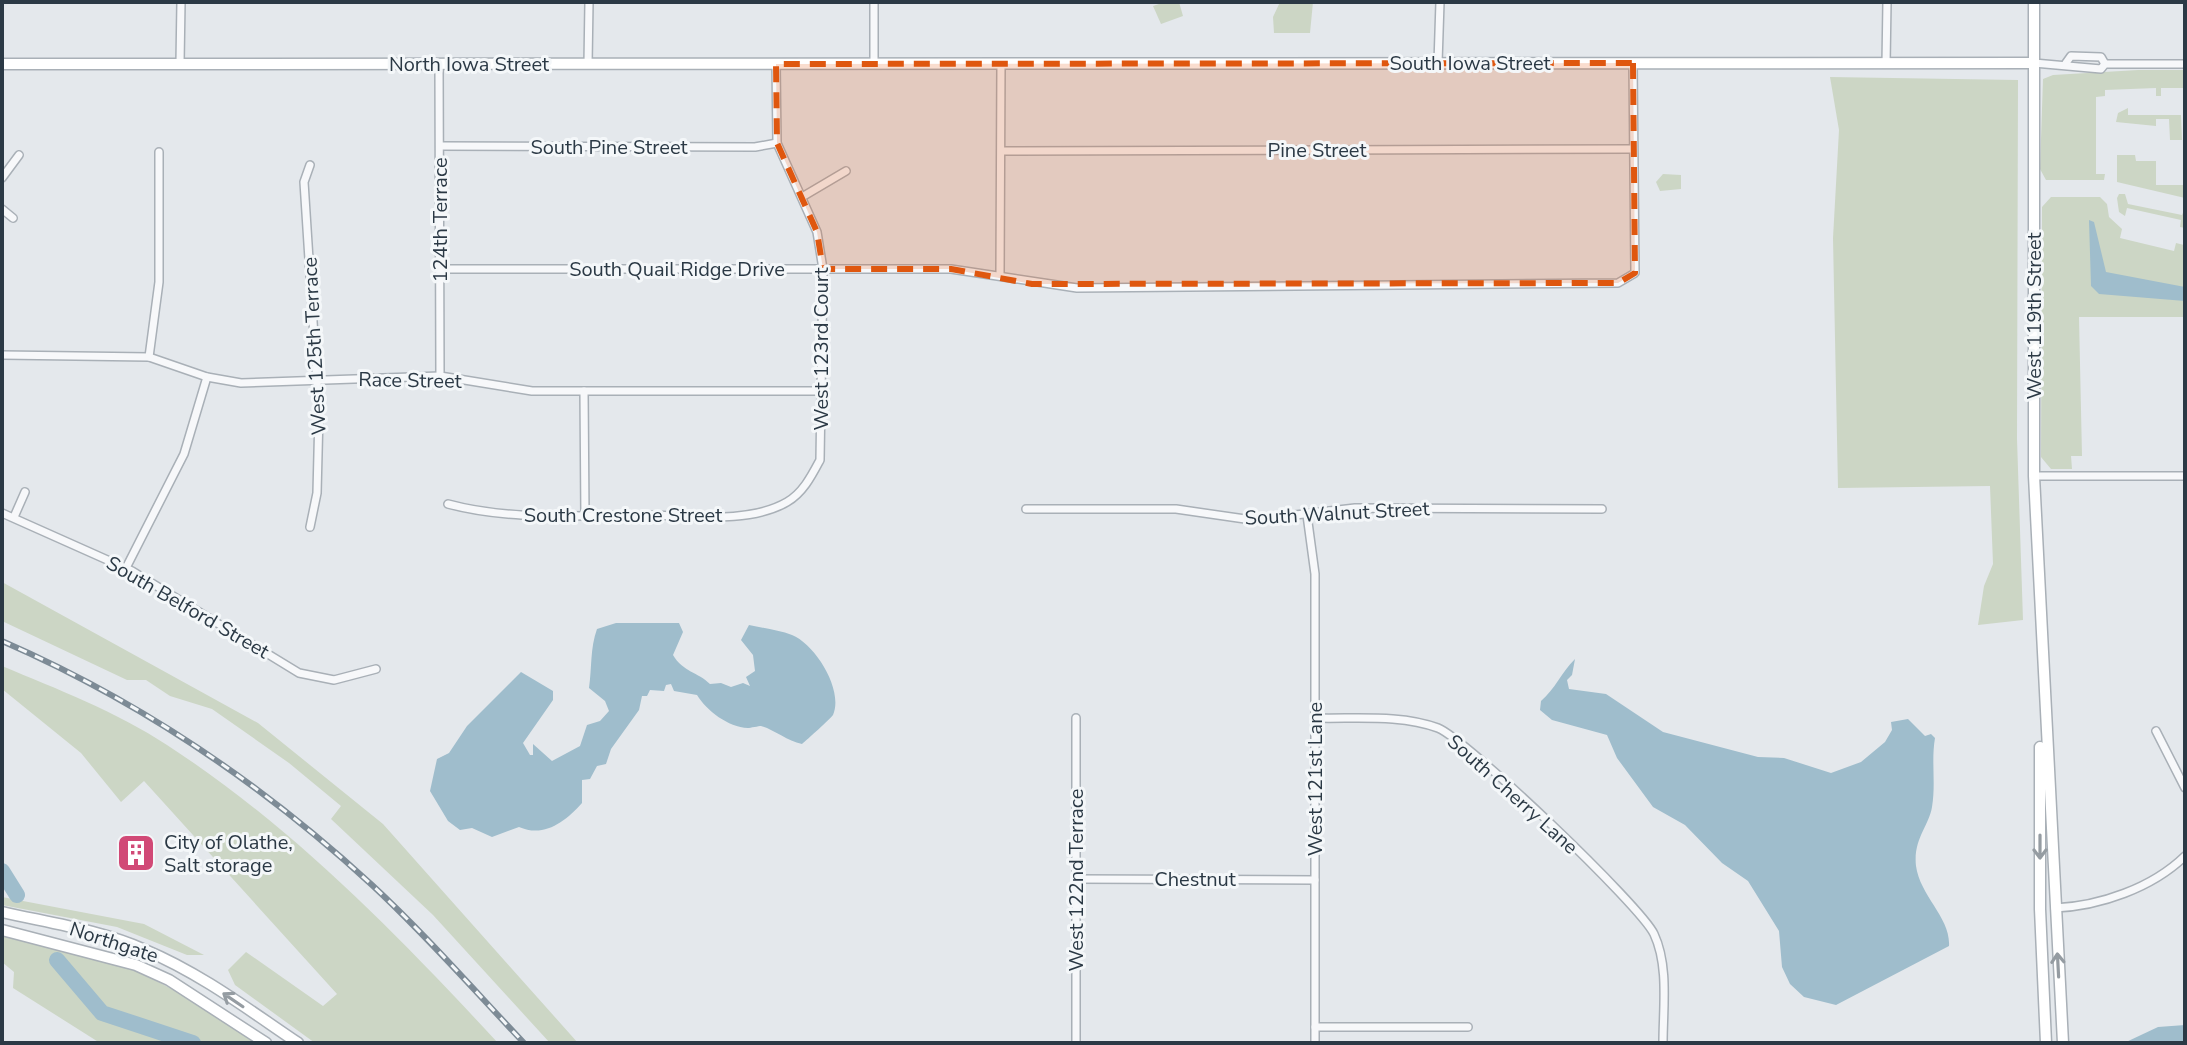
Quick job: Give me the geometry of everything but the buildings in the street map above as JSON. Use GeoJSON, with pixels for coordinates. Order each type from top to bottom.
{"type":"FeatureCollection","features":[{"type":"Feature","properties":{"kind":"main road","name":"West 119th Street"},"geometry":{"type":"LineString","coordinates":[[2034,2],[2034,476],[2063,1043]]}},
{"type":"Feature","properties":{"kind":"main road","name":"South Iowa Street"},"geometry":{"type":"LineString","coordinates":[[874,64],[2034,63]]}},
{"type":"Feature","properties":{"kind":"main road","name":"North Iowa Street"},"geometry":{"type":"LineString","coordinates":[[2,64],[874,64]]}},
{"type":"Feature","properties":{"kind":"main road","name":"West 119th Street"},"geometry":{"type":"LineString","coordinates":[[2041,629],[2040,909],[2046,1043]]}},
{"type":"Feature","properties":{"kind":"main road","name":"Northgate"},"geometry":{"type":"LineString","coordinates":[[2,912],[106,936],[143,948],[177,964],[298,1043]]}},
{"type":"Feature","properties":{"kind":"main road","name":"Northgate"},"geometry":{"type":"LineString","coordinates":[[2,930],[136,965],[169,980],[266,1043]]}},
{"type":"Feature","properties":{"kind":"street"},"geometry":{"type":"LineString","coordinates":[[180,63],[181,2]]}},
{"type":"Feature","properties":{"kind":"street"},"geometry":{"type":"LineString","coordinates":[[588,64],[589,2]]}},
{"type":"Feature","properties":{"kind":"street"},"geometry":{"type":"LineString","coordinates":[[874,2],[874,64]]}},
{"type":"Feature","properties":{"kind":"street"},"geometry":{"type":"LineString","coordinates":[[1438,63],[1440,2]]}},
{"type":"Feature","properties":{"kind":"street"},"geometry":{"type":"LineString","coordinates":[[1886,64],[1887,2]]}},
{"type":"Feature","properties":{"kind":"street"},"geometry":{"type":"LineString","coordinates":[[1000,275],[1001,63]]}},
{"type":"Feature","properties":{"kind":"street"},"geometry":{"type":"LineString","coordinates":[[1632,149],[1633,63]]}},
{"type":"Feature","properties":{"kind":"street","name":"South Iowa Street"},"geometry":{"type":"LineString","coordinates":[[2034,63],[2066,63],[2070,68],[2086,69],[2101,69],[2105,64],[2185,64]]}},
{"type":"Feature","properties":{"kind":"street","name":"124th Terrace"},"geometry":{"type":"LineString","coordinates":[[439,64],[440,376]]}},
{"type":"Feature","properties":{"kind":"street","name":"West 123rd Court"},"geometry":{"type":"LineString","coordinates":[[776,64],[777,143],[817,232],[823,269],[820,460],[796,497]]}},
{"type":"Feature","properties":{"kind":"street","name":"South Pine Street"},"geometry":{"type":"LineString","coordinates":[[440,146],[755,147],[777,143]]}},
{"type":"Feature","properties":{"kind":"street","name":"Pine Street"},"geometry":{"type":"LineString","coordinates":[[1002,151],[1632,149]]}},
{"type":"Feature","properties":{"kind":"street","name":"South Quail Ridge Drive"},"geometry":{"type":"LineString","coordinates":[[439,269],[915,268],[1000,275],[1032,284],[1077,288],[1618,283],[1635,273],[1632,149]]}},
{"type":"Feature","properties":{"kind":"street"},"geometry":{"type":"LineString","coordinates":[[149,357],[159,282],[159,152]]}},
{"type":"Feature","properties":{"kind":"street"},"geometry":{"type":"LineString","coordinates":[[2,178],[19,155]]}},
{"type":"Feature","properties":{"kind":"street","name":"West 125th Terrace"},"geometry":{"type":"LineString","coordinates":[[310,165],[304,182],[317,380],[319,468],[310,527]]}},
{"type":"Feature","properties":{"kind":"street"},"geometry":{"type":"LineString","coordinates":[[802,197],[846,171]]}},
{"type":"Feature","properties":{"kind":"street"},"geometry":{"type":"LineString","coordinates":[[2,209],[13,218]]}},
{"type":"Feature","properties":{"kind":"street","name":"Race Street"},"geometry":{"type":"LineString","coordinates":[[2,355],[149,357],[207,377],[241,383],[440,376],[532,391],[821,391]]}},
{"type":"Feature","properties":{"kind":"street"},"geometry":{"type":"LineString","coordinates":[[126,568],[184,454],[207,377]]}},
{"type":"Feature","properties":{"kind":"street"},"geometry":{"type":"LineString","coordinates":[[584,391],[585,516]]}},
{"type":"Feature","properties":{"kind":"street"},"geometry":{"type":"LineString","coordinates":[[2034,476],[2185,476]]}},
{"type":"Feature","properties":{"kind":"street"},"geometry":{"type":"LineString","coordinates":[[14,517],[25,492]]}},
{"type":"Feature","properties":{"kind":"street","name":"South Crestone Street"},"geometry":{"type":"LineString","coordinates":[[448,504],[477,512],[527,517],[728,515],[766,511],[796,497]]}},
{"type":"Feature","properties":{"kind":"street","name":"South Walnut Street"},"geometry":{"type":"LineString","coordinates":[[1026,509],[1176,509],[1252,520],[1355,508],[1602,509]]}},
{"type":"Feature","properties":{"kind":"street","name":"South Belford Street"},"geometry":{"type":"LineString","coordinates":[[2,513],[126,568],[299,673],[334,680],[376,669]]}},
{"type":"Feature","properties":{"kind":"street","name":"West 121st Lane"},"geometry":{"type":"LineString","coordinates":[[1307,515],[1315,574],[1315,1043]]}},
{"type":"Feature","properties":{"kind":"street","name":"West 122nd Terrace"},"geometry":{"type":"LineString","coordinates":[[1076,718],[1076,1043]]}},
{"type":"Feature","properties":{"kind":"street","name":"South Cherry Lane"},"geometry":{"type":"LineString","coordinates":[[1316,718],[1399,721],[1440,729],[1487,767],[1643,915],[1658,944],[1662,961],[1663,1043]]}},
{"type":"Feature","properties":{"kind":"street"},"geometry":{"type":"LineString","coordinates":[[2156,731],[2185,788]]}},
{"type":"Feature","properties":{"kind":"street"},"geometry":{"type":"LineString","coordinates":[[2055,908],[2077,907],[2138,886],[2161,876],[2185,856]]}},
{"type":"Feature","properties":{"kind":"street","name":"Chestnut"},"geometry":{"type":"LineString","coordinates":[[1076,879],[1315,880]]}},
{"type":"Feature","properties":{"kind":"street"},"geometry":{"type":"LineString","coordinates":[[1315,1027],[1468,1027]]}},
{"type":"Feature","properties":{"kind":"highlighted area"},"geometry":{"type":"Polygon","coordinates":[[[1633,63],[1635,273],[1618,283],[1032,284],[951,269],[823,269],[817,232],[777,143],[776,64],[1633,63]]]}},
{"type":"Feature","properties":{"kind":"green space"},"geometry":{"type":"Polygon","coordinates":[[[1179,2],[1183,16],[1161,24],[1153,6],[1179,2]]]}},
{"type":"Feature","properties":{"kind":"green space"},"geometry":{"type":"Polygon","coordinates":[[[1280,2],[1313,2],[1310,33],[1274,33],[1273,17],[1280,2]]]}},
{"type":"Feature","properties":{"kind":"green space"},"geometry":{"type":"Polygon","coordinates":[[[2185,70],[2185,88],[2161,88],[2161,96],[2156,96],[2156,88],[2105,90],[2105,96],[2096,97],[2096,174],[2105,174],[2104,180],[2046,180],[2040,169],[2043,79],[2053,75],[2185,70]]]}},
{"type":"Feature","properties":{"kind":"green space"},"geometry":{"type":"Polygon","coordinates":[[[1830,77],[2018,80],[2017,439],[2023,620],[1978,625],[1984,586],[1993,564],[1990,486],[1838,488],[1833,238],[1839,130],[1830,77]]]}},
{"type":"Feature","properties":{"kind":"green space"},"geometry":{"type":"Polygon","coordinates":[[[2128,108],[2128,115],[2181,115],[2182,140],[2170,140],[2169,119],[2156,119],[2156,126],[2116,122],[2118,113],[2128,108]]]}},
{"type":"Feature","properties":{"kind":"green space"},"geometry":{"type":"Polygon","coordinates":[[[2117,155],[2135,155],[2136,161],[2156,161],[2156,185],[2185,185],[2185,198],[2117,182],[2117,155]]]}},
{"type":"Feature","properties":{"kind":"green space"},"geometry":{"type":"Polygon","coordinates":[[[1663,174],[1681,175],[1681,189],[1660,191],[1656,182],[1663,174]]]}},
{"type":"Feature","properties":{"kind":"green space"},"geometry":{"type":"Polygon","coordinates":[[[2119,194],[2125,194],[2128,204],[2182,215],[2185,208],[2185,228],[2180,227],[2181,220],[2127,208],[2125,216],[2119,212],[2119,194]]]}},
{"type":"Feature","properties":{"kind":"green space"},"geometry":{"type":"Polygon","coordinates":[[[2051,197],[2100,197],[2107,204],[2109,217],[2122,229],[2120,238],[2174,251],[2176,243],[2184,245],[2185,253],[2185,317],[2079,317],[2082,456],[2071,456],[2072,469],[2051,469],[2041,457],[2042,207],[2051,197]]]}},
{"type":"Feature","properties":{"kind":"green space"},"geometry":{"type":"Polygon","coordinates":[[[2,582],[258,723],[383,824],[578,1043],[550,1043],[433,915],[331,819],[341,806],[289,763],[212,709],[170,696],[146,680],[127,680],[2,621],[2,582]]]}},
{"type":"Feature","properties":{"kind":"green space"},"geometry":{"type":"Polygon","coordinates":[[[2,666],[128,722],[213,777],[300,846],[342,884],[422,962],[498,1043],[315,1043],[235,985],[228,970],[246,952],[323,1006],[337,994],[144,781],[121,802],[81,753],[2,689],[2,666]]]}},
{"type":"Feature","properties":{"kind":"green space"},"geometry":{"type":"Polygon","coordinates":[[[2,897],[144,924],[204,955],[187,955],[117,927],[2,905],[2,897]]]}},
{"type":"Feature","properties":{"kind":"green space"},"geometry":{"type":"Polygon","coordinates":[[[2,934],[133,969],[193,1000],[258,1043],[100,1043],[13,988],[14,972],[2,962],[2,934]]]}},
{"type":"Feature","properties":{"kind":"water"},"geometry":{"type":"Polygon","coordinates":[[[2089,220],[2094,222],[2106,272],[2185,287],[2185,301],[2099,294],[2091,286],[2089,220]]]}},
{"type":"Feature","properties":{"kind":"water"},"geometry":{"type":"Polygon","coordinates":[[[616,623],[679,623],[683,632],[673,655],[677,661],[710,684],[721,683],[731,687],[743,683],[750,686],[746,677],[755,671],[753,655],[741,640],[749,625],[792,635],[810,648],[825,669],[834,693],[833,715],[802,744],[761,726],[748,728],[733,725],[706,707],[697,695],[674,691],[671,684],[666,685],[664,691],[650,690],[647,696],[642,696],[639,710],[611,749],[606,764],[597,766],[590,779],[582,780],[582,803],[561,822],[537,831],[519,827],[492,837],[472,828],[460,830],[448,821],[430,791],[437,759],[449,753],[467,726],[521,672],[553,691],[553,700],[523,743],[530,755],[533,755],[533,744],[552,761],[580,746],[587,725],[600,721],[609,711],[605,701],[589,688],[597,629],[616,623]]]}},
{"type":"Feature","properties":{"kind":"water"},"geometry":{"type":"Polygon","coordinates":[[[1575,659],[1572,675],[1567,680],[1569,689],[1606,694],[1663,732],[1758,757],[1784,758],[1831,773],[1861,762],[1885,742],[1892,730],[1891,722],[1908,719],[1925,736],[1931,734],[1935,738],[1933,798],[1917,848],[1916,866],[1923,887],[1945,926],[1949,946],[1836,1005],[1804,997],[1790,984],[1782,967],[1779,931],[1748,881],[1722,863],[1685,825],[1653,807],[1617,758],[1607,735],[1552,720],[1540,710],[1541,701],[1575,659]]]}},
{"type":"Feature","properties":{"kind":"water"},"geometry":{"type":"Polygon","coordinates":[[[2185,1025],[2185,1043],[2124,1043],[2158,1027],[2185,1025]]]}},
{"type":"Feature","properties":{"kind":"waterway"},"geometry":{"type":"LineString","coordinates":[[2,871],[17,895]]}},
{"type":"Feature","properties":{"kind":"waterway"},"geometry":{"type":"LineString","coordinates":[[57,960],[102,1013],[193,1043]]}},
{"type":"Feature","properties":{"kind":"railway"},"geometry":{"type":"LineString","coordinates":[[2,641],[102,690],[150,718],[197,747],[287,812],[392,904],[524,1043]]}},
{"type":"Feature","properties":{"kind":"place","name":"City of Olathe, Salt storage"},"geometry":{"type":"Point","coordinates":[136,853]}}]}
